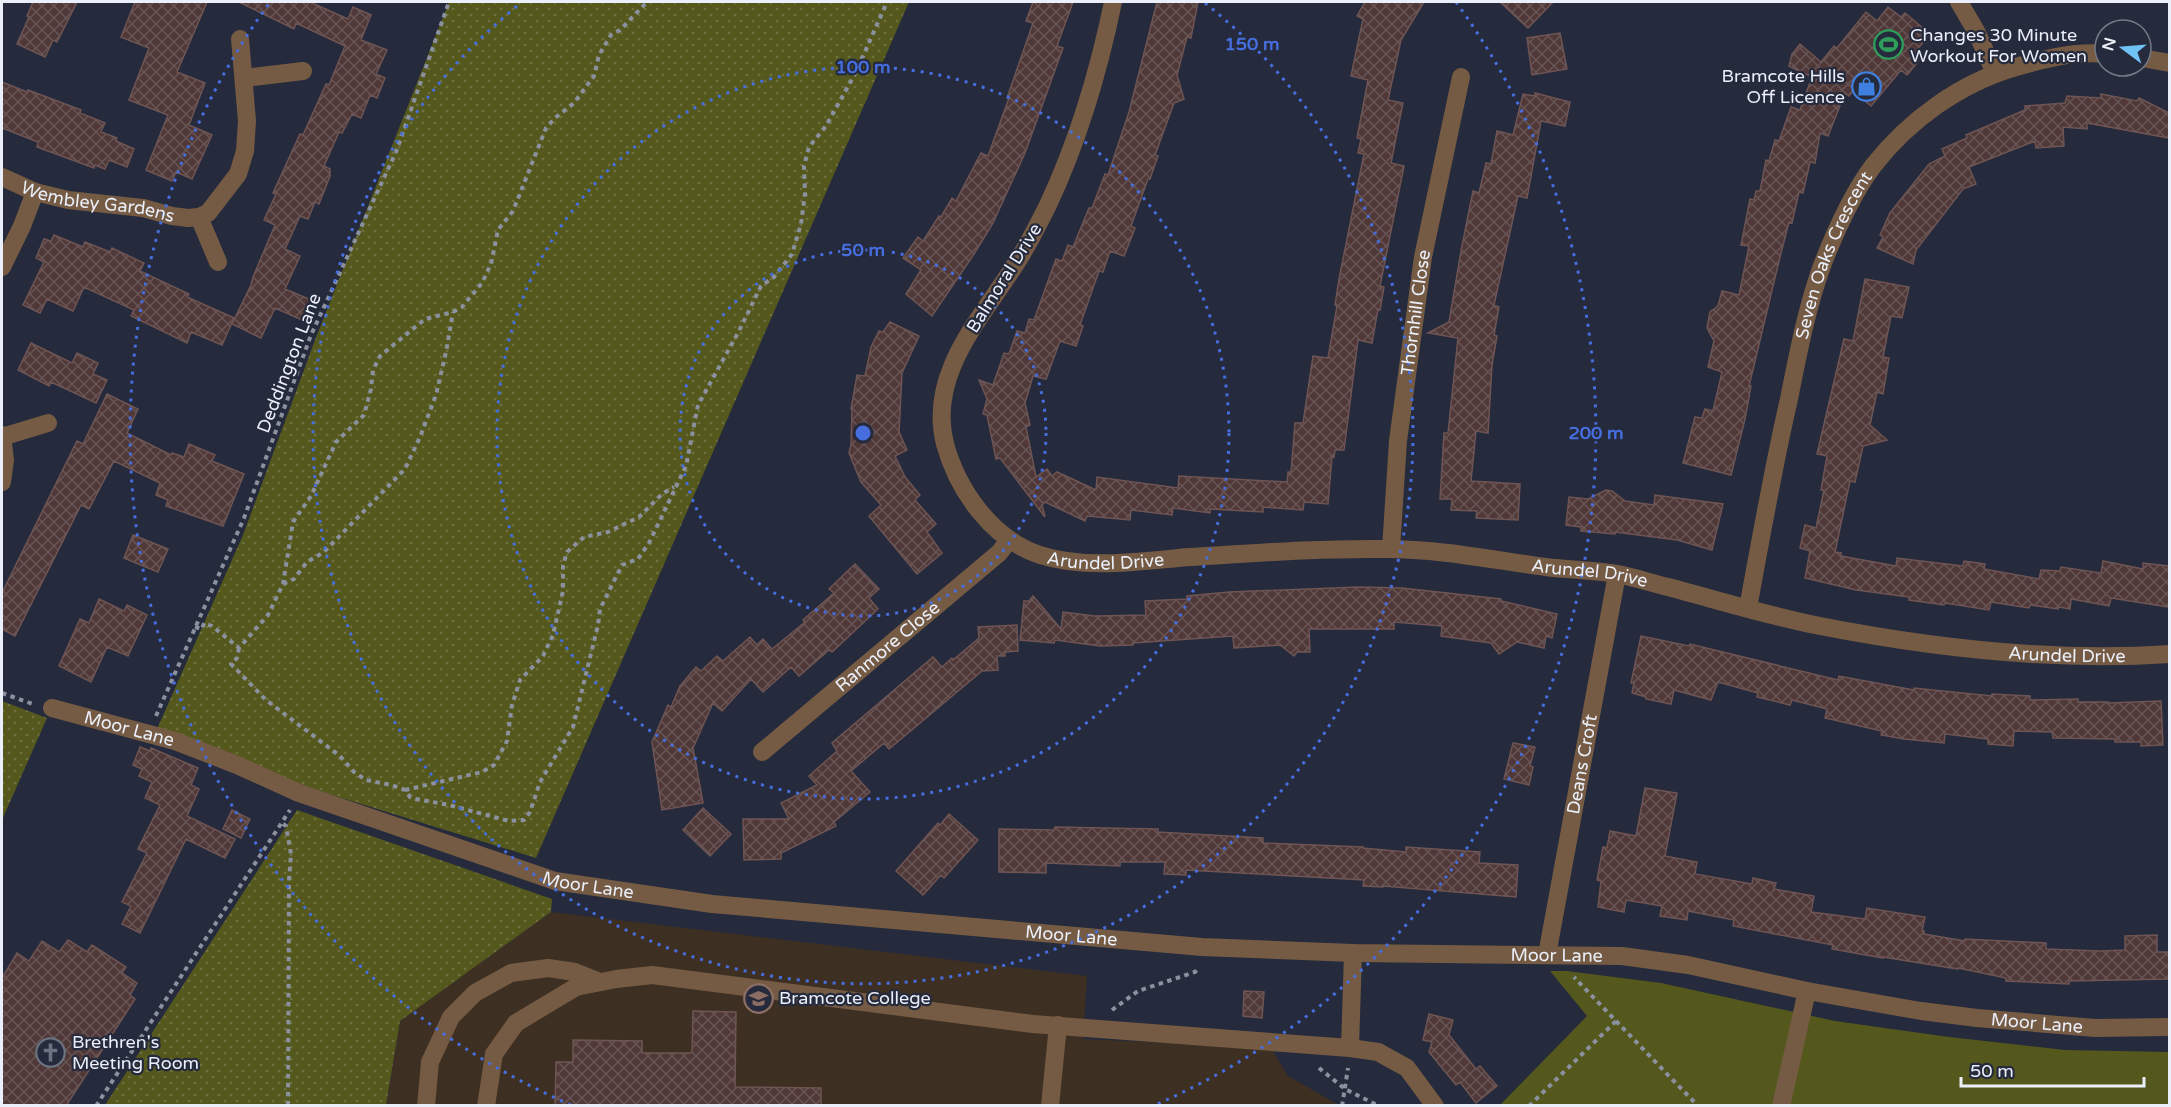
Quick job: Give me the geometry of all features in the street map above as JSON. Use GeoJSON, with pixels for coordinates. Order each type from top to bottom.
{"type":"FeatureCollection","features":[{"type":"Feature","properties":{"kind":"street","name":"Balmoral Drive"},"geometry":{"type":"LineString","coordinates":[[1009,540],[980,512],[961,484],[945,444],[942,422],[944,390],[952,365],[968,335],[1024,252],[1049,202],[1072,145],[1094,80],[1113,2]]}},
{"type":"Feature","properties":{"kind":"street"},"geometry":{"type":"LineString","coordinates":[[1959,2],[1995,73]]}},
{"type":"Feature","properties":{"kind":"street","name":"Wembley Gardens"},"geometry":{"type":"LineString","coordinates":[[2,177],[35,192],[69,200],[143,208],[172,216],[199,217],[208,213],[238,174],[242,164],[247,121],[240,39]]}},
{"type":"Feature","properties":{"kind":"street","name":"Seven Oaks Crescent"},"geometry":{"type":"LineString","coordinates":[[1748,608],[1775,461],[1800,345],[1822,265],[1853,199],[1873,166],[1896,140],[1919,120],[1971,83],[1995,73],[2038,61],[2071,55],[2093,54]]}},
{"type":"Feature","properties":{"kind":"street"},"geometry":{"type":"LineString","coordinates":[[2153,60],[2169,63]]}},
{"type":"Feature","properties":{"kind":"street"},"geometry":{"type":"LineString","coordinates":[[245,78],[303,71]]}},
{"type":"Feature","properties":{"kind":"street","name":"Thornhill Close"},"geometry":{"type":"LineString","coordinates":[[1391,549],[1398,441],[1423,257],[1461,77]]}},
{"type":"Feature","properties":{"kind":"street"},"geometry":{"type":"LineString","coordinates":[[2,267],[35,192]]}},
{"type":"Feature","properties":{"kind":"street","name":"Wembley Gardens"},"geometry":{"type":"LineString","coordinates":[[199,217],[218,262]]}},
{"type":"Feature","properties":{"kind":"street"},"geometry":{"type":"LineString","coordinates":[[2,482],[5,460],[2,436],[48,423]]}},
{"type":"Feature","properties":{"kind":"street","name":"Arundel Drive"},"geometry":{"type":"LineString","coordinates":[[1009,540],[1043,556],[1082,562],[1125,562],[1301,549],[1391,549],[1474,556],[1617,574],[1810,624],[1948,647],[2068,656],[2169,654]]}},
{"type":"Feature","properties":{"kind":"street","name":"Ranmore Close"},"geometry":{"type":"LineString","coordinates":[[762,752],[999,553],[1009,540]]}},
{"type":"Feature","properties":{"kind":"street","name":"Deans Croft"},"geometry":{"type":"LineString","coordinates":[[1552,955],[1617,574]]}},
{"type":"Feature","properties":{"kind":"street","name":"Moor Lane"},"geometry":{"type":"LineString","coordinates":[[52,708],[149,733],[237,765],[299,793],[555,880],[712,904],[1202,947],[1353,953],[1622,956],[1921,1011],[2095,1028],[2169,1027]]}},
{"type":"Feature","properties":{"kind":"street"},"geometry":{"type":"LineString","coordinates":[[1350,1048],[1353,953]]}},
{"type":"Feature","properties":{"kind":"street"},"geometry":{"type":"LineString","coordinates":[[426,1106],[430,1062],[451,1017],[475,993],[511,973],[548,968],[575,972],[600,982]]}},
{"type":"Feature","properties":{"kind":"street"},"geometry":{"type":"LineString","coordinates":[[486,1106],[495,1054],[516,1023],[576,987],[652,975],[1058,1025],[1378,1052],[1407,1068],[1435,1106]]}},
{"type":"Feature","properties":{"kind":"street"},"geometry":{"type":"LineString","coordinates":[[1781,1106],[1807,991]]}},
{"type":"Feature","properties":{"kind":"street"},"geometry":{"type":"LineString","coordinates":[[1050,1106],[1058,1025]]}},
{"type":"Feature","properties":{"kind":"path","name":"Deddington Lane"},"geometry":{"type":"LineString","coordinates":[[149,733],[244,518],[311,335],[396,152],[449,2]]}},
{"type":"Feature","properties":{"kind":"path"},"geometry":{"type":"LineString","coordinates":[[647,2],[620,30],[611,35],[599,55],[594,76],[574,103],[546,128],[513,211],[498,230],[491,264],[482,283],[462,307],[453,312],[425,319],[380,356],[373,370],[364,415],[336,442],[311,496],[293,522],[283,584],[268,615],[239,648],[237,658],[231,664],[266,700],[340,756],[354,772],[366,780],[405,790],[482,772],[494,765],[507,741],[512,705],[520,680],[543,656],[553,635],[563,591],[563,566],[567,552],[584,537],[608,532],[639,517],[662,494],[674,487]]}},
{"type":"Feature","properties":{"kind":"path"},"geometry":{"type":"LineString","coordinates":[[405,790],[410,797],[416,799],[509,821],[524,820],[530,812],[540,782],[573,727],[598,626],[600,609],[622,565],[638,559],[649,543],[686,466],[698,405],[740,332],[761,286],[774,277],[792,254],[801,224],[805,194],[804,166],[810,147],[826,126],[856,72],[887,2]]}},
{"type":"Feature","properties":{"kind":"path"},"geometry":{"type":"LineString","coordinates":[[283,584],[294,579],[307,562],[324,552],[405,469],[436,395],[453,312]]}},
{"type":"Feature","properties":{"kind":"path"},"geometry":{"type":"LineString","coordinates":[[195,627],[202,629],[204,623],[212,626],[239,648]]}},
{"type":"Feature","properties":{"kind":"path"},"geometry":{"type":"LineString","coordinates":[[2,693],[52,708]]}},
{"type":"Feature","properties":{"kind":"path"},"geometry":{"type":"LineString","coordinates":[[96,1106],[282,824],[299,793]]}},
{"type":"Feature","properties":{"kind":"path"},"geometry":{"type":"LineString","coordinates":[[282,824],[286,826],[291,854],[288,1106]]}},
{"type":"Feature","properties":{"kind":"path"},"geometry":{"type":"LineString","coordinates":[[1096,1028],[1114,1008],[1138,991],[1195,972],[1200,966],[1202,947]]}},
{"type":"Feature","properties":{"kind":"path"},"geometry":{"type":"LineString","coordinates":[[1552,955],[1698,1106]]}},
{"type":"Feature","properties":{"kind":"path"},"geometry":{"type":"LineString","coordinates":[[1529,1106],[1616,1021]]}},
{"type":"Feature","properties":{"kind":"path"},"geometry":{"type":"LineString","coordinates":[[1288,1044],[1345,1089],[1379,1106]]}},
{"type":"Feature","properties":{"kind":"path"},"geometry":{"type":"LineString","coordinates":[[1342,1106],[1350,1048]]}},
{"type":"Feature","properties":{"kind":"shaded area","name":"Bramcote College"},"geometry":{"type":"Polygon","coordinates":[[[551,912],[1087,976],[1083,1039],[1271,1048],[1288,1076],[1339,1105],[386,1106],[400,1021],[551,912]]]}},
{"type":"Feature","properties":{"kind":"green space"},"geometry":{"type":"Polygon","coordinates":[[[449,2],[909,2],[536,858],[303,786],[157,729],[243,535],[315,340],[449,2]]]}},
{"type":"Feature","properties":{"kind":"green space"},"geometry":{"type":"Polygon","coordinates":[[[2,701],[47,718],[2,820],[2,701]]]}},
{"type":"Feature","properties":{"kind":"green space"},"geometry":{"type":"Polygon","coordinates":[[[297,810],[552,899],[551,912],[400,1021],[386,1105],[105,1105],[297,810]]]}},
{"type":"Feature","properties":{"kind":"green space"},"geometry":{"type":"Polygon","coordinates":[[[1550,971],[1567,971],[1661,983],[1835,1021],[1949,1037],[2065,1050],[2169,1052],[2169,1105],[1499,1106],[1587,1016],[1550,971]]]}},
{"type":"Feature","properties":{"kind":"building"},"geometry":{"type":"Polygon","coordinates":[[[33,2],[77,2],[57,42],[53,40],[45,57],[17,44],[33,2]]]}},
{"type":"Feature","properties":{"kind":"building"},"geometry":{"type":"Polygon","coordinates":[[[135,2],[207,2],[177,72],[205,83],[189,125],[212,135],[192,179],[176,172],[172,181],[146,170],[168,115],[129,100],[149,48],[121,37],[135,2]]]}},
{"type":"Feature","properties":{"kind":"building"},"geometry":{"type":"Polygon","coordinates":[[[239,2],[310,2],[348,19],[353,7],[371,15],[361,40],[387,50],[376,74],[385,78],[377,98],[370,95],[361,118],[352,114],[342,133],[339,132],[324,166],[330,169],[330,176],[319,204],[315,202],[308,219],[300,216],[285,249],[300,256],[285,289],[311,300],[302,320],[275,308],[261,338],[232,324],[251,285],[275,225],[264,220],[276,194],[273,193],[300,134],[303,135],[326,84],[329,85],[345,46],[296,23],[294,29],[239,2]]]}},
{"type":"Feature","properties":{"kind":"building"},"geometry":{"type":"Polygon","coordinates":[[[1033,2],[1073,2],[1057,46],[1063,48],[1025,153],[993,223],[932,316],[906,294],[921,270],[903,258],[918,237],[923,241],[952,198],[956,201],[981,153],[988,156],[1033,23],[1026,21],[1033,2]]]}},
{"type":"Feature","properties":{"kind":"building"},"geometry":{"type":"Polygon","coordinates":[[[1157,2],[1198,2],[1191,38],[1187,37],[1177,75],[1184,99],[1174,103],[1155,155],[1158,156],[1150,179],[1148,179],[1131,226],[1135,228],[1124,256],[1110,251],[1103,272],[1099,271],[1080,325],[1083,326],[1076,346],[1060,341],[1046,379],[1033,376],[1025,403],[1030,425],[1026,427],[1036,477],[1047,469],[1052,476],[1057,472],[1096,490],[1097,477],[1178,488],[1179,476],[1287,482],[1288,472],[1291,472],[1295,423],[1303,423],[1313,356],[1328,358],[1339,279],[1364,154],[1358,153],[1361,139],[1357,138],[1368,80],[1351,76],[1363,19],[1357,16],[1365,2],[1424,2],[1401,40],[1388,100],[1403,103],[1391,163],[1404,166],[1380,286],[1384,287],[1380,310],[1378,309],[1372,343],[1358,340],[1344,450],[1335,450],[1334,457],[1332,456],[1328,504],[1304,502],[1303,510],[1263,507],[1263,512],[1210,509],[1210,513],[1173,508],[1172,515],[1131,510],[1130,520],[1087,516],[1085,521],[1045,502],[1042,505],[1045,517],[1000,458],[996,459],[987,415],[983,414],[987,399],[979,380],[993,385],[1004,353],[1009,354],[1017,331],[1025,333],[1029,319],[1034,320],[1056,259],[1062,261],[1068,245],[1073,247],[1105,174],[1108,175],[1129,112],[1157,2]]]}},
{"type":"Feature","properties":{"kind":"building"},"geometry":{"type":"Polygon","coordinates":[[[1500,2],[1553,2],[1528,28],[1500,2]]]}},
{"type":"Feature","properties":{"kind":"building"},"geometry":{"type":"Polygon","coordinates":[[[1888,7],[1901,17],[1905,13],[1930,34],[1915,52],[1922,57],[1907,75],[1901,70],[1871,106],[1853,91],[1849,96],[1845,93],[1828,136],[1820,133],[1815,163],[1810,162],[1803,193],[1799,192],[1792,223],[1789,222],[1749,386],[1751,386],[1745,419],[1731,475],[1683,463],[1695,417],[1702,418],[1705,409],[1713,411],[1722,372],[1708,367],[1714,341],[1707,328],[1710,312],[1718,306],[1722,291],[1739,295],[1749,246],[1741,245],[1750,199],[1754,200],[1756,191],[1760,191],[1766,160],[1769,161],[1775,140],[1779,141],[1791,107],[1800,110],[1812,77],[1789,66],[1792,54],[1800,44],[1821,62],[1834,46],[1837,48],[1866,12],[1877,21],[1888,7]]]}},
{"type":"Feature","properties":{"kind":"building"},"geometry":{"type":"Polygon","coordinates":[[[1560,33],[1567,69],[1532,75],[1527,38],[1560,33]]]}},
{"type":"Feature","properties":{"kind":"building"},"geometry":{"type":"Polygon","coordinates":[[[2,82],[81,110],[80,113],[105,123],[101,132],[117,138],[116,141],[134,149],[127,167],[109,160],[105,169],[95,165],[94,168],[37,147],[38,142],[2,128],[2,82]]]}},
{"type":"Feature","properties":{"kind":"building"},"geometry":{"type":"Polygon","coordinates":[[[1535,93],[1570,102],[1565,126],[1541,121],[1527,198],[1518,196],[1494,305],[1499,307],[1494,335],[1497,336],[1492,365],[1488,433],[1476,431],[1471,481],[1520,484],[1518,520],[1476,518],[1477,511],[1451,510],[1452,499],[1440,499],[1444,433],[1448,433],[1458,338],[1428,333],[1449,322],[1473,191],[1479,193],[1486,163],[1491,164],[1497,131],[1513,135],[1523,94],[1535,96],[1535,93]]]}},
{"type":"Feature","properties":{"kind":"building"},"geometry":{"type":"Polygon","coordinates":[[[2101,94],[2137,101],[2139,98],[2169,113],[2169,138],[2087,123],[2087,129],[2063,127],[2064,146],[2036,148],[2035,141],[1969,167],[1976,184],[1963,189],[1916,250],[1913,264],[1877,248],[1890,213],[1929,164],[1945,156],[1942,149],[1967,138],[1966,135],[2025,110],[2025,106],[2065,103],[2067,96],[2101,98],[2101,94]]]}},
{"type":"Feature","properties":{"kind":"building"},"geometry":{"type":"Polygon","coordinates":[[[54,235],[83,247],[85,242],[110,252],[112,248],[144,263],[140,271],[189,294],[187,297],[234,318],[222,345],[191,332],[187,343],[131,316],[134,310],[84,287],[73,311],[47,299],[40,313],[23,305],[44,262],[36,258],[44,239],[51,241],[54,235]]]}},
{"type":"Feature","properties":{"kind":"building"},"geometry":{"type":"Polygon","coordinates":[[[1865,279],[1909,287],[1902,318],[1891,316],[1883,357],[1889,358],[1883,394],[1877,392],[1870,425],[1887,440],[1863,446],[1855,482],[1850,481],[1835,552],[1841,553],[1841,556],[1896,566],[1897,558],[1963,566],[1964,561],[1985,564],[1984,569],[2039,579],[2041,570],[2060,571],[2061,567],[2101,573],[2103,561],[2143,569],[2143,563],[2169,566],[2169,607],[2111,598],[2109,606],[2071,599],[2070,609],[2030,605],[2029,608],[1991,602],[1989,610],[1909,600],[1909,597],[1856,590],[1805,578],[1810,551],[1800,548],[1805,525],[1816,528],[1824,490],[1821,490],[1827,456],[1817,454],[1844,339],[1853,341],[1865,279]]]}},
{"type":"Feature","properties":{"kind":"building"},"geometry":{"type":"Polygon","coordinates":[[[890,322],[919,336],[902,373],[899,432],[907,450],[895,456],[905,477],[920,495],[915,500],[936,524],[927,532],[942,553],[917,574],[869,516],[881,505],[861,482],[849,453],[851,409],[857,375],[865,376],[871,347],[879,331],[883,332],[890,322]]]}},
{"type":"Feature","properties":{"kind":"building"},"geometry":{"type":"Polygon","coordinates":[[[31,343],[72,363],[77,353],[98,363],[93,374],[107,380],[96,403],[51,382],[49,386],[18,370],[31,343]]]}},
{"type":"Feature","properties":{"kind":"building"},"geometry":{"type":"Polygon","coordinates":[[[107,394],[138,409],[127,433],[171,455],[172,453],[184,457],[189,444],[215,455],[212,461],[244,474],[223,526],[166,506],[168,500],[156,495],[160,483],[114,461],[89,509],[81,505],[15,636],[2,629],[2,593],[77,441],[83,444],[107,394]]]}},
{"type":"Feature","properties":{"kind":"building"},"geometry":{"type":"Polygon","coordinates":[[[1606,490],[1612,491],[1625,501],[1654,505],[1655,495],[1723,504],[1712,550],[1677,540],[1615,532],[1615,534],[1581,531],[1581,527],[1566,525],[1569,497],[1588,499],[1606,490]]]}},
{"type":"Feature","properties":{"kind":"building"},"geometry":{"type":"Polygon","coordinates":[[[133,535],[168,549],[158,572],[124,558],[133,535]]]}},
{"type":"Feature","properties":{"kind":"building"},"geometry":{"type":"Polygon","coordinates":[[[855,564],[879,589],[869,598],[878,609],[832,652],[829,650],[799,676],[791,667],[763,692],[751,679],[722,711],[713,703],[693,748],[703,803],[662,810],[652,742],[668,705],[671,707],[680,686],[696,667],[701,671],[717,656],[723,661],[750,637],[757,645],[763,639],[772,649],[805,622],[803,620],[834,593],[829,589],[855,564]]]}},
{"type":"Feature","properties":{"kind":"building"},"geometry":{"type":"Polygon","coordinates":[[[1358,587],[1402,588],[1501,599],[1501,601],[1557,614],[1552,638],[1546,636],[1544,648],[1517,642],[1499,654],[1491,643],[1441,636],[1442,626],[1394,622],[1394,629],[1309,629],[1310,652],[1297,652],[1294,656],[1280,645],[1234,648],[1233,636],[1100,646],[1055,640],[1054,643],[1020,640],[1024,601],[1029,601],[1033,596],[1061,629],[1063,612],[1095,616],[1146,615],[1145,601],[1187,599],[1187,596],[1229,592],[1358,587]]]}},
{"type":"Feature","properties":{"kind":"building"},"geometry":{"type":"Polygon","coordinates":[[[99,599],[124,611],[127,605],[147,615],[128,656],[107,647],[91,682],[59,666],[80,619],[89,623],[99,599]]]}},
{"type":"Feature","properties":{"kind":"building"},"geometry":{"type":"Polygon","coordinates":[[[1017,625],[1018,651],[1005,652],[1005,656],[997,656],[998,670],[982,671],[889,749],[884,743],[851,771],[870,792],[834,822],[836,826],[781,853],[781,859],[744,860],[743,819],[789,819],[781,803],[817,785],[809,776],[837,751],[832,743],[933,657],[942,667],[979,638],[978,627],[1017,625]]]}},
{"type":"Feature","properties":{"kind":"building"},"geometry":{"type":"Polygon","coordinates":[[[1641,636],[1689,646],[1690,644],[1838,680],[1839,676],[1914,690],[1914,688],[1992,696],[1992,694],[2030,696],[2030,700],[2078,699],[2078,702],[2108,703],[2161,701],[2163,745],[2141,746],[2141,742],[2115,742],[2115,739],[2053,738],[2052,732],[2014,731],[2013,746],[1988,744],[1988,739],[1945,734],[1944,743],[1904,739],[1881,735],[1882,731],[1825,718],[1827,709],[1792,700],[1790,705],[1757,697],[1758,693],[1718,682],[1711,700],[1674,690],[1671,704],[1646,699],[1646,697],[1632,693],[1634,683],[1631,683],[1641,636]]]}},
{"type":"Feature","properties":{"kind":"building"},"geometry":{"type":"Polygon","coordinates":[[[1513,743],[1535,747],[1530,766],[1533,767],[1529,785],[1504,779],[1513,743]]]}},
{"type":"Feature","properties":{"kind":"building"},"geometry":{"type":"Polygon","coordinates":[[[140,747],[150,751],[151,748],[198,768],[191,785],[199,789],[187,816],[235,839],[225,858],[186,839],[140,933],[122,924],[131,906],[122,902],[147,853],[138,849],[160,805],[145,798],[152,782],[139,776],[142,769],[133,765],[140,747]]]}},
{"type":"Feature","properties":{"kind":"building"},"geometry":{"type":"Polygon","coordinates":[[[1645,788],[1677,793],[1665,856],[1697,862],[1695,874],[1752,884],[1753,878],[1776,883],[1774,889],[1814,896],[1811,912],[1865,919],[1867,908],[1925,917],[1922,931],[1924,934],[1965,941],[1965,939],[2046,943],[2046,949],[2100,951],[2125,950],[2125,936],[2157,935],[2157,952],[2169,952],[2169,979],[2069,981],[2069,984],[2006,981],[2006,978],[1958,968],[1832,949],[1833,945],[1733,926],[1734,920],[1688,911],[1687,920],[1660,916],[1662,906],[1626,900],[1624,912],[1598,907],[1601,881],[1597,880],[1603,847],[1607,848],[1610,831],[1636,836],[1645,788]]]}},
{"type":"Feature","properties":{"kind":"building"},"geometry":{"type":"Polygon","coordinates":[[[703,808],[731,834],[710,856],[683,830],[703,808]]]}},
{"type":"Feature","properties":{"kind":"building"},"geometry":{"type":"Polygon","coordinates":[[[232,810],[250,819],[241,838],[223,829],[232,810]]]}},
{"type":"Feature","properties":{"kind":"building"},"geometry":{"type":"Polygon","coordinates":[[[949,814],[978,840],[944,878],[941,875],[923,895],[896,871],[938,823],[940,825],[949,814]]]}},
{"type":"Feature","properties":{"kind":"building"},"geometry":{"type":"Polygon","coordinates":[[[1055,827],[1158,829],[1158,832],[1263,838],[1263,843],[1363,847],[1406,852],[1406,847],[1480,852],[1479,863],[1518,865],[1516,897],[1363,886],[1364,880],[1186,870],[1186,875],[1164,874],[1165,862],[1120,862],[1120,866],[1046,863],[1046,873],[999,872],[999,829],[1054,830],[1055,827]]]}},
{"type":"Feature","properties":{"kind":"building","name":"Brethren's Meeting Room"},"geometry":{"type":"Polygon","coordinates":[[[68,940],[87,952],[92,945],[126,967],[122,973],[137,983],[130,995],[135,999],[66,1106],[2,1106],[2,978],[17,953],[29,961],[42,941],[59,952],[68,940]]]}},
{"type":"Feature","properties":{"kind":"building"},"geometry":{"type":"Polygon","coordinates":[[[1244,991],[1264,992],[1262,1018],[1243,1016],[1244,991]]]}},
{"type":"Feature","properties":{"kind":"building"},"geometry":{"type":"Polygon","coordinates":[[[693,1011],[736,1012],[735,1087],[821,1088],[821,1106],[555,1106],[556,1062],[573,1062],[573,1040],[642,1041],[642,1053],[692,1053],[693,1011]]]}},
{"type":"Feature","properties":{"kind":"building"},"geometry":{"type":"Polygon","coordinates":[[[1429,1014],[1453,1020],[1449,1035],[1476,1069],[1480,1066],[1497,1086],[1476,1103],[1460,1082],[1456,1085],[1429,1052],[1432,1042],[1423,1040],[1429,1014]]]}},
{"type":"Feature","properties":{"kind":"place","name":"Changes 30 Minute Workout For Women"},"geometry":{"type":"Point","coordinates":[1889,45]}},
{"type":"Feature","properties":{"kind":"place","name":"Bramcote Hills Off Licence"},"geometry":{"type":"Point","coordinates":[1866,86]}},
{"type":"Feature","properties":{"kind":"place","name":"Bramcote College"},"geometry":{"type":"Point","coordinates":[758,998]}},
{"type":"Feature","properties":{"kind":"place","name":"Brethren's Meeting Room"},"geometry":{"type":"Point","coordinates":[51,1052]}}]}
